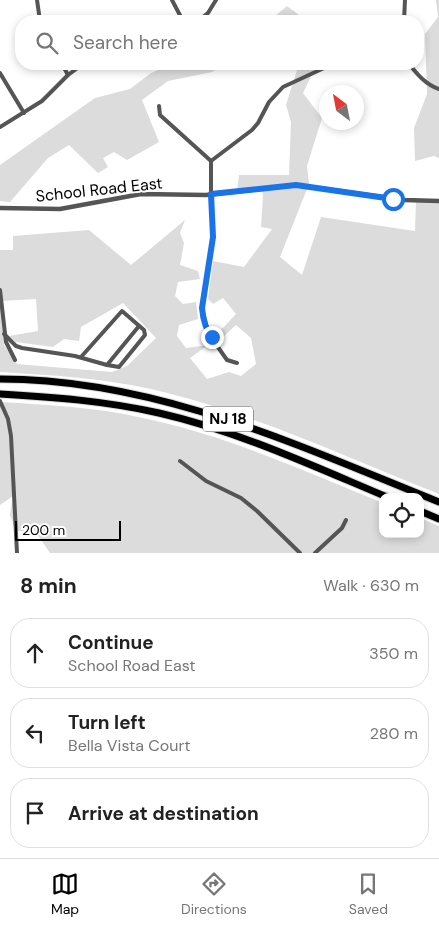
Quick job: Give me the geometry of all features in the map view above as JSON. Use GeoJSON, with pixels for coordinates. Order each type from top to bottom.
{"type":"FeatureCollection","features":[{"type":"Feature","properties":{"kind":"highway","name":"NJ 18"},"geometry":{"type":"LineString","coordinates":[[0,380],[101,388],[151,397],[205,411],[251,427],[439,502]]}},
{"type":"Feature","properties":{"kind":"highway","name":"NJ 18"},"geometry":{"type":"LineString","coordinates":[[0,399],[10,395],[74,398],[103,402],[185,420],[250,441],[379,493]]}},
{"type":"Feature","properties":{"kind":"highway"},"geometry":{"type":"LineString","coordinates":[[424,513],[439,519]]}},
{"type":"Feature","properties":{"kind":"street"},"geometry":{"type":"LineString","coordinates":[[37,0],[39,15]]}},
{"type":"Feature","properties":{"kind":"street"},"geometry":{"type":"LineString","coordinates":[[172,0],[180,15]]}},
{"type":"Feature","properties":{"kind":"street"},"geometry":{"type":"LineString","coordinates":[[206,15],[216,0]]}},
{"type":"Feature","properties":{"kind":"street"},"geometry":{"type":"LineString","coordinates":[[404,15],[405,0]]}},
{"type":"Feature","properties":{"kind":"street"},"geometry":{"type":"LineString","coordinates":[[65,70],[68,75]]}},
{"type":"Feature","properties":{"kind":"street"},"geometry":{"type":"LineString","coordinates":[[0,127],[42,101],[75,70]]}},
{"type":"Feature","properties":{"kind":"street"},"geometry":{"type":"LineString","coordinates":[[211,161],[258,124],[269,102],[284,87],[320,70]]}},
{"type":"Feature","properties":{"kind":"street"},"geometry":{"type":"LineString","coordinates":[[413,70],[433,88],[439,89]]}},
{"type":"Feature","properties":{"kind":"street"},"geometry":{"type":"LineString","coordinates":[[0,73],[24,113]]}},
{"type":"Feature","properties":{"kind":"street"},"geometry":{"type":"LineString","coordinates":[[159,106],[160,115],[211,161],[213,237],[202,308],[203,319],[208,333],[227,360],[237,363]]}},
{"type":"Feature","properties":{"kind":"street","name":"School Road East"},"geometry":{"type":"LineString","coordinates":[[0,208],[60,210],[141,194],[211,194],[296,185],[404,200],[439,201]]}},
{"type":"Feature","properties":{"kind":"street"},"geometry":{"type":"LineString","coordinates":[[0,290],[4,334],[7,346],[15,360]]}},
{"type":"Feature","properties":{"kind":"street"},"geometry":{"type":"LineString","coordinates":[[4,334],[16,346],[22,348],[81,357],[119,367],[144,338],[145,331],[120,311],[81,357]]}},
{"type":"Feature","properties":{"kind":"street"},"geometry":{"type":"LineString","coordinates":[[107,365],[139,326]]}},
{"type":"Feature","properties":{"kind":"street"},"geometry":{"type":"LineString","coordinates":[[0,399],[8,419],[11,436],[17,553]]}},
{"type":"Feature","properties":{"kind":"street"},"geometry":{"type":"LineString","coordinates":[[180,461],[206,482],[241,498],[300,553]]}},
{"type":"Feature","properties":{"kind":"street"},"geometry":{"type":"LineString","coordinates":[[315,553],[342,528],[346,520]]}},
{"type":"Feature","properties":{"kind":"shaded area"},"geometry":{"type":"Polygon","coordinates":[[[436,0],[439,0],[439,158],[434,156],[415,161],[414,128],[427,94],[425,34],[438,17],[436,0]]]}},
{"type":"Feature","properties":{"kind":"shaded area"},"geometry":{"type":"Polygon","coordinates":[[[287,6],[299,15],[276,15],[287,6]]]}},
{"type":"Feature","properties":{"kind":"shaded area"},"geometry":{"type":"Polygon","coordinates":[[[158,70],[216,70],[168,81],[142,100],[159,142],[127,160],[114,152],[103,158],[108,167],[98,173],[69,145],[48,158],[10,202],[0,201],[0,165],[95,98],[130,89],[158,70]]]}},
{"type":"Feature","properties":{"kind":"shaded area"},"geometry":{"type":"Polygon","coordinates":[[[297,70],[314,70],[303,93],[319,114],[319,128],[307,166],[309,184],[280,257],[302,275],[321,217],[415,231],[416,201],[439,200],[439,494],[261,422],[188,399],[151,389],[113,382],[0,372],[0,250],[13,250],[13,236],[89,230],[131,265],[185,220],[180,233],[184,243],[180,265],[198,271],[200,279],[178,282],[175,296],[183,304],[196,302],[198,319],[179,325],[177,336],[186,348],[208,345],[190,358],[207,379],[229,372],[241,376],[256,364],[251,338],[236,325],[221,339],[220,331],[236,314],[223,298],[213,304],[208,299],[213,261],[244,267],[272,229],[261,227],[263,195],[261,188],[237,191],[239,175],[289,175],[291,122],[286,105],[297,70]],[[36,299],[1,301],[4,345],[17,364],[112,372],[127,366],[156,338],[123,303],[81,327],[79,341],[64,339],[53,347],[16,342],[9,336],[38,331],[36,299]]]}},
{"type":"Feature","properties":{"kind":"shaded area"},"geometry":{"type":"Polygon","coordinates":[[[0,402],[72,407],[125,414],[174,425],[235,444],[294,467],[379,501],[379,538],[424,538],[424,520],[439,526],[439,553],[50,553],[35,531],[16,531],[10,515],[13,496],[0,505],[0,402]]]}},
{"type":"Feature","properties":{"kind":"route"},"geometry":{"type":"LineString","coordinates":[[212,337],[208,333],[203,319],[202,308],[213,237],[211,194],[296,185],[393,199]]}}]}
